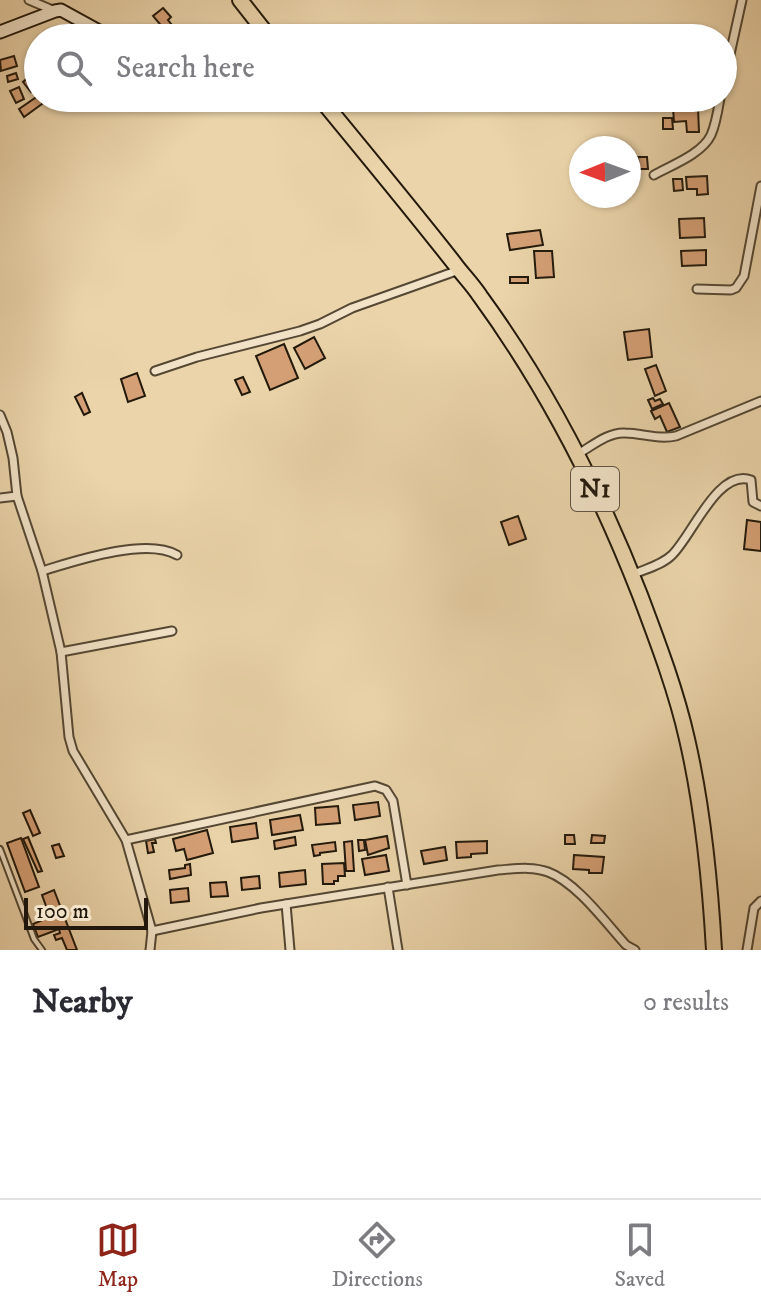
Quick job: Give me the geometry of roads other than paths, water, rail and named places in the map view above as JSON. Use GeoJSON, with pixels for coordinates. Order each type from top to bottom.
{"type":"FeatureCollection","features":[{"type":"Feature","properties":{"kind":"highway"},"geometry":{"type":"LineString","coordinates":[[240,0],[259,24]]}},
{"type":"Feature","properties":{"kind":"highway","name":"N1"},"geometry":{"type":"LineString","coordinates":[[332,112],[479,294],[578,454],[632,575],[671,679],[687,737],[707,860],[714,950]]}},
{"type":"Feature","properties":{"kind":"street"},"geometry":{"type":"LineString","coordinates":[[29,0],[65,12],[87,24]]}},
{"type":"Feature","properties":{"kind":"street"},"geometry":{"type":"LineString","coordinates":[[737,24],[742,0]]}},
{"type":"Feature","properties":{"kind":"street"},"geometry":{"type":"LineString","coordinates":[[0,32],[55,11]]}},
{"type":"Feature","properties":{"kind":"street"},"geometry":{"type":"LineString","coordinates":[[654,175],[706,143],[713,131],[717,112]]}},
{"type":"Feature","properties":{"kind":"street"},"geometry":{"type":"LineString","coordinates":[[697,289],[731,290],[742,281],[761,186]]}},
{"type":"Feature","properties":{"kind":"street"},"geometry":{"type":"LineString","coordinates":[[755,217],[761,225]]}},
{"type":"Feature","properties":{"kind":"street"},"geometry":{"type":"LineString","coordinates":[[155,371],[300,331],[352,308],[459,270]]}},
{"type":"Feature","properties":{"kind":"street"},"geometry":{"type":"LineString","coordinates":[[578,454],[609,435],[676,436],[761,401]]}},
{"type":"Feature","properties":{"kind":"street"},"geometry":{"type":"LineString","coordinates":[[0,415],[13,458],[17,496],[42,571],[61,652],[69,737],[73,751],[126,840],[152,931],[150,950]]}},
{"type":"Feature","properties":{"kind":"street"},"geometry":{"type":"LineString","coordinates":[[632,575],[666,560],[674,553],[718,491],[731,482],[743,478],[751,480],[753,502],[761,506]]}},
{"type":"Feature","properties":{"kind":"street"},"geometry":{"type":"LineString","coordinates":[[0,498],[17,496]]}},
{"type":"Feature","properties":{"kind":"street"},"geometry":{"type":"LineString","coordinates":[[42,571],[107,553],[167,549],[177,555]]}},
{"type":"Feature","properties":{"kind":"street"},"geometry":{"type":"LineString","coordinates":[[61,652],[172,631]]}},
{"type":"Feature","properties":{"kind":"street"},"geometry":{"type":"LineString","coordinates":[[126,840],[375,786],[386,790],[393,801],[407,885]]}},
{"type":"Feature","properties":{"kind":"street"},"geometry":{"type":"LineString","coordinates":[[152,931],[286,904],[498,870],[528,868],[546,871],[566,881],[626,945],[635,950]]}},
{"type":"Feature","properties":{"kind":"street"},"geometry":{"type":"LineString","coordinates":[[388,887],[398,950]]}},
{"type":"Feature","properties":{"kind":"street"},"geometry":{"type":"LineString","coordinates":[[747,950],[754,908],[761,901]]}},
{"type":"Feature","properties":{"kind":"street"},"geometry":{"type":"LineString","coordinates":[[286,904],[290,950]]}},
{"type":"Feature","properties":{"kind":"lane"},"geometry":{"type":"LineString","coordinates":[[0,849],[34,939],[42,950]]}}]}
